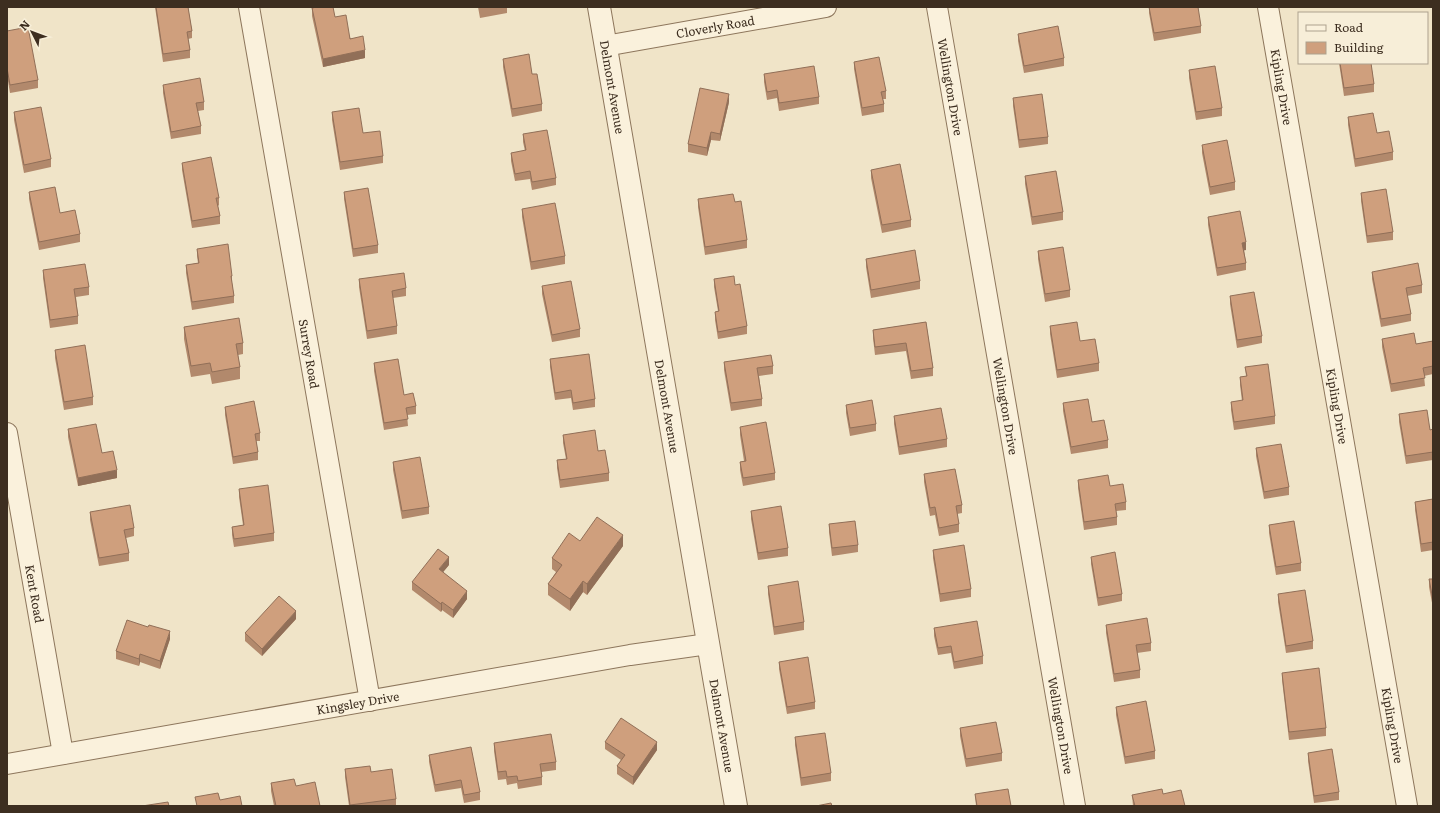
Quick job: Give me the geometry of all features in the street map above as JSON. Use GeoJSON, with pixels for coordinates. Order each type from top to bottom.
{"type":"FeatureCollection","features":[{"type":"Feature","properties":{"kind":"street","name":"Surrey Road"},"geometry":{"type":"LineString","coordinates":[[249,7],[370,701]]}},
{"type":"Feature","properties":{"kind":"street","name":"Delmont Avenue"},"geometry":{"type":"LineString","coordinates":[[598,7],[736,806]]}},
{"type":"Feature","properties":{"kind":"street","name":"Cloverly Road"},"geometry":{"type":"LineString","coordinates":[[605,46],[826,7]]}},
{"type":"Feature","properties":{"kind":"street","name":"Wellington Drive"},"geometry":{"type":"LineString","coordinates":[[937,7],[1075,806]]}},
{"type":"Feature","properties":{"kind":"street","name":"Kipling Drive"},"geometry":{"type":"LineString","coordinates":[[1268,7],[1407,806]]}},
{"type":"Feature","properties":{"kind":"street","name":"Kent Road"},"geometry":{"type":"LineString","coordinates":[[7,432],[63,754]]}},
{"type":"Feature","properties":{"kind":"street","name":"Kingsley Drive"},"geometry":{"type":"LineString","coordinates":[[7,764],[630,655],[708,644]]}},
{"type":"Feature","properties":{"kind":"building"},"geometry":{"type":"Polygon","coordinates":[[[156,7],[188,7],[192,31],[187,32],[190,50],[163,54],[156,7]]]}},
{"type":"Feature","properties":{"kind":"building"},"geometry":{"type":"Polygon","coordinates":[[[333,7],[335,17],[346,15],[350,39],[363,36],[365,50],[323,59],[312,8],[333,7]]]}},
{"type":"Feature","properties":{"kind":"building"},"geometry":{"type":"Polygon","coordinates":[[[1149,7],[1198,7],[1201,26],[1154,33],[1149,7]]]}},
{"type":"Feature","properties":{"kind":"building"},"geometry":{"type":"Polygon","coordinates":[[[1058,26],[1064,58],[1024,66],[1018,34],[1058,26]]]}},
{"type":"Feature","properties":{"kind":"building"},"geometry":{"type":"Polygon","coordinates":[[[28,27],[38,80],[10,85],[7,68],[7,31],[28,27]]]}},
{"type":"Feature","properties":{"kind":"building"},"geometry":{"type":"Polygon","coordinates":[[[529,54],[532,74],[537,74],[542,104],[512,109],[503,59],[529,54]]]}},
{"type":"Feature","properties":{"kind":"building"},"geometry":{"type":"Polygon","coordinates":[[[879,57],[886,91],[881,92],[884,104],[862,108],[854,62],[879,57]]]}},
{"type":"Feature","properties":{"kind":"building"},"geometry":{"type":"Polygon","coordinates":[[[1340,64],[1371,64],[1374,84],[1344,88],[1340,64]]]}},
{"type":"Feature","properties":{"kind":"building"},"geometry":{"type":"Polygon","coordinates":[[[814,66],[819,97],[779,103],[777,90],[767,92],[764,74],[814,66]]]}},
{"type":"Feature","properties":{"kind":"building"},"geometry":{"type":"Polygon","coordinates":[[[1215,66],[1222,108],[1196,112],[1189,70],[1215,66]]]}},
{"type":"Feature","properties":{"kind":"building"},"geometry":{"type":"Polygon","coordinates":[[[200,78],[204,102],[196,103],[201,126],[171,132],[163,85],[200,78]]]}},
{"type":"Feature","properties":{"kind":"building"},"geometry":{"type":"Polygon","coordinates":[[[700,88],[729,94],[720,134],[711,132],[707,148],[688,144],[700,88]]]}},
{"type":"Feature","properties":{"kind":"building"},"geometry":{"type":"Polygon","coordinates":[[[1042,94],[1048,137],[1019,140],[1013,98],[1042,94]]]}},
{"type":"Feature","properties":{"kind":"building"},"geometry":{"type":"Polygon","coordinates":[[[41,107],[51,159],[24,165],[14,112],[41,107]]]}},
{"type":"Feature","properties":{"kind":"building"},"geometry":{"type":"Polygon","coordinates":[[[359,108],[363,133],[380,131],[383,156],[340,162],[332,112],[359,108]]]}},
{"type":"Feature","properties":{"kind":"building"},"geometry":{"type":"Polygon","coordinates":[[[1373,113],[1377,133],[1389,131],[1393,152],[1355,159],[1348,117],[1373,113]]]}},
{"type":"Feature","properties":{"kind":"building"},"geometry":{"type":"Polygon","coordinates":[[[547,130],[556,178],[532,182],[530,171],[515,174],[511,153],[526,150],[523,134],[547,130]]]}},
{"type":"Feature","properties":{"kind":"building"},"geometry":{"type":"Polygon","coordinates":[[[1227,140],[1235,182],[1210,187],[1202,145],[1227,140]]]}},
{"type":"Feature","properties":{"kind":"building"},"geometry":{"type":"Polygon","coordinates":[[[211,157],[219,198],[216,198],[220,216],[192,221],[182,163],[211,157]]]}},
{"type":"Feature","properties":{"kind":"building"},"geometry":{"type":"Polygon","coordinates":[[[900,164],[911,220],[882,225],[871,170],[900,164]]]}},
{"type":"Feature","properties":{"kind":"building"},"geometry":{"type":"Polygon","coordinates":[[[1056,171],[1063,212],[1032,217],[1025,176],[1056,171]]]}},
{"type":"Feature","properties":{"kind":"building"},"geometry":{"type":"Polygon","coordinates":[[[55,187],[60,213],[75,210],[80,234],[39,242],[29,192],[55,187]]]}},
{"type":"Feature","properties":{"kind":"building"},"geometry":{"type":"Polygon","coordinates":[[[368,188],[378,245],[353,249],[344,192],[368,188]]]}},
{"type":"Feature","properties":{"kind":"building"},"geometry":{"type":"Polygon","coordinates":[[[1386,189],[1393,232],[1367,236],[1361,193],[1386,189]]]}},
{"type":"Feature","properties":{"kind":"building"},"geometry":{"type":"Polygon","coordinates":[[[733,194],[735,202],[741,201],[747,240],[705,247],[698,199],[733,194]]]}},
{"type":"Feature","properties":{"kind":"building"},"geometry":{"type":"Polygon","coordinates":[[[555,203],[565,256],[531,262],[522,209],[555,203]]]}},
{"type":"Feature","properties":{"kind":"building"},"geometry":{"type":"Polygon","coordinates":[[[1240,211],[1246,242],[1242,243],[1246,263],[1217,268],[1208,217],[1240,211]]]}},
{"type":"Feature","properties":{"kind":"building"},"geometry":{"type":"Polygon","coordinates":[[[228,244],[234,296],[192,302],[186,265],[199,263],[197,249],[228,244]]]}},
{"type":"Feature","properties":{"kind":"building"},"geometry":{"type":"Polygon","coordinates":[[[1063,247],[1070,290],[1045,294],[1038,251],[1063,247]]]}},
{"type":"Feature","properties":{"kind":"building"},"geometry":{"type":"Polygon","coordinates":[[[915,250],[920,281],[871,290],[866,259],[915,250]]]}},
{"type":"Feature","properties":{"kind":"building"},"geometry":{"type":"Polygon","coordinates":[[[1418,263],[1422,285],[1406,288],[1411,314],[1381,319],[1372,272],[1418,263]]]}},
{"type":"Feature","properties":{"kind":"building"},"geometry":{"type":"Polygon","coordinates":[[[85,264],[89,287],[74,289],[78,316],[50,320],[43,270],[85,264]]]}},
{"type":"Feature","properties":{"kind":"building"},"geometry":{"type":"Polygon","coordinates":[[[404,273],[406,288],[392,291],[397,326],[367,331],[359,279],[404,273]]]}},
{"type":"Feature","properties":{"kind":"building"},"geometry":{"type":"Polygon","coordinates":[[[734,276],[735,285],[740,284],[747,326],[718,332],[715,312],[719,311],[714,279],[734,276]]]}},
{"type":"Feature","properties":{"kind":"building"},"geometry":{"type":"Polygon","coordinates":[[[571,281],[580,329],[552,335],[542,286],[571,281]]]}},
{"type":"Feature","properties":{"kind":"building"},"geometry":{"type":"Polygon","coordinates":[[[1254,292],[1262,336],[1237,340],[1230,296],[1254,292]]]}},
{"type":"Feature","properties":{"kind":"building"},"geometry":{"type":"Polygon","coordinates":[[[239,318],[243,343],[236,344],[240,367],[212,372],[210,363],[191,366],[184,327],[239,318]]]}},
{"type":"Feature","properties":{"kind":"building"},"geometry":{"type":"Polygon","coordinates":[[[926,322],[933,368],[911,371],[906,343],[875,347],[873,330],[926,322]]]}},
{"type":"Feature","properties":{"kind":"building"},"geometry":{"type":"Polygon","coordinates":[[[1077,322],[1080,341],[1095,339],[1099,363],[1057,370],[1050,326],[1077,322]]]}},
{"type":"Feature","properties":{"kind":"building"},"geometry":{"type":"Polygon","coordinates":[[[1414,333],[1416,344],[1433,341],[1433,366],[1423,368],[1425,378],[1391,384],[1382,339],[1414,333]]]}},
{"type":"Feature","properties":{"kind":"building"},"geometry":{"type":"Polygon","coordinates":[[[85,345],[93,397],[64,402],[55,350],[85,345]]]}},
{"type":"Feature","properties":{"kind":"building"},"geometry":{"type":"Polygon","coordinates":[[[589,354],[595,399],[573,403],[571,390],[555,393],[550,359],[589,354]]]}},
{"type":"Feature","properties":{"kind":"building"},"geometry":{"type":"Polygon","coordinates":[[[771,355],[773,366],[757,368],[762,399],[731,403],[724,362],[771,355]]]}},
{"type":"Feature","properties":{"kind":"building"},"geometry":{"type":"Polygon","coordinates":[[[398,359],[404,395],[413,393],[416,406],[406,408],[408,419],[384,423],[374,363],[398,359]]]}},
{"type":"Feature","properties":{"kind":"building"},"geometry":{"type":"Polygon","coordinates":[[[1268,364],[1275,416],[1234,422],[1231,402],[1243,400],[1240,377],[1247,376],[1245,367],[1268,364]]]}},
{"type":"Feature","properties":{"kind":"building"},"geometry":{"type":"Polygon","coordinates":[[[1088,399],[1092,422],[1104,420],[1108,440],[1071,447],[1063,403],[1088,399]]]}},
{"type":"Feature","properties":{"kind":"building"},"geometry":{"type":"Polygon","coordinates":[[[872,400],[876,424],[850,428],[846,405],[872,400]]]}},
{"type":"Feature","properties":{"kind":"building"},"geometry":{"type":"Polygon","coordinates":[[[254,401],[260,433],[255,434],[258,452],[233,457],[225,407],[254,401]]]}},
{"type":"Feature","properties":{"kind":"building"},"geometry":{"type":"Polygon","coordinates":[[[941,408],[947,439],[899,447],[894,416],[941,408]]]}},
{"type":"Feature","properties":{"kind":"building"},"geometry":{"type":"Polygon","coordinates":[[[1427,410],[1430,430],[1433,429],[1433,452],[1406,456],[1399,414],[1427,410]]]}},
{"type":"Feature","properties":{"kind":"building"},"geometry":{"type":"Polygon","coordinates":[[[766,422],[775,473],[743,478],[740,462],[746,461],[740,427],[766,422]]]}},
{"type":"Feature","properties":{"kind":"building"},"geometry":{"type":"Polygon","coordinates":[[[96,424],[102,453],[113,451],[117,470],[78,478],[68,429],[96,424]]]}},
{"type":"Feature","properties":{"kind":"building"},"geometry":{"type":"Polygon","coordinates":[[[595,430],[598,451],[605,450],[609,473],[560,480],[557,460],[567,459],[563,435],[595,430]]]}},
{"type":"Feature","properties":{"kind":"building"},"geometry":{"type":"Polygon","coordinates":[[[1281,444],[1289,487],[1264,492],[1256,448],[1281,444]]]}},
{"type":"Feature","properties":{"kind":"building"},"geometry":{"type":"Polygon","coordinates":[[[420,457],[429,507],[402,511],[393,462],[420,457]]]}},
{"type":"Feature","properties":{"kind":"building"},"geometry":{"type":"Polygon","coordinates":[[[955,469],[962,505],[956,506],[959,524],[939,528],[935,507],[930,508],[924,474],[955,469]]]}},
{"type":"Feature","properties":{"kind":"building"},"geometry":{"type":"Polygon","coordinates":[[[1108,475],[1110,486],[1123,484],[1126,502],[1115,504],[1117,517],[1084,522],[1078,480],[1108,475]]]}},
{"type":"Feature","properties":{"kind":"building"},"geometry":{"type":"Polygon","coordinates":[[[268,485],[274,533],[234,539],[232,527],[244,525],[239,489],[268,485]]]}},
{"type":"Feature","properties":{"kind":"building"},"geometry":{"type":"Polygon","coordinates":[[[1433,499],[1433,542],[1421,544],[1415,502],[1433,499]]]}},
{"type":"Feature","properties":{"kind":"building"},"geometry":{"type":"Polygon","coordinates":[[[130,505],[134,528],[124,530],[129,553],[99,558],[90,512],[130,505]]]}},
{"type":"Feature","properties":{"kind":"building"},"geometry":{"type":"Polygon","coordinates":[[[781,506],[788,548],[758,553],[751,511],[781,506]]]}},
{"type":"Feature","properties":{"kind":"building"},"geometry":{"type":"Polygon","coordinates":[[[597,517],[623,535],[587,584],[583,581],[570,599],[548,584],[562,565],[552,558],[569,533],[580,541],[597,517]]]}},
{"type":"Feature","properties":{"kind":"building"},"geometry":{"type":"Polygon","coordinates":[[[855,521],[858,545],[832,548],[829,524],[855,521]]]}},
{"type":"Feature","properties":{"kind":"building"},"geometry":{"type":"Polygon","coordinates":[[[1294,521],[1301,563],[1276,567],[1269,525],[1294,521]]]}},
{"type":"Feature","properties":{"kind":"building"},"geometry":{"type":"Polygon","coordinates":[[[964,545],[971,589],[940,594],[933,550],[964,545]]]}},
{"type":"Feature","properties":{"kind":"building"},"geometry":{"type":"Polygon","coordinates":[[[438,549],[449,557],[439,569],[467,591],[453,610],[442,602],[441,604],[412,582],[438,549]]]}},
{"type":"Feature","properties":{"kind":"building"},"geometry":{"type":"Polygon","coordinates":[[[1115,552],[1122,594],[1098,598],[1091,557],[1115,552]]]}},
{"type":"Feature","properties":{"kind":"building"},"geometry":{"type":"Polygon","coordinates":[[[1429,579],[1433,579],[1433,600],[1429,579]]]}},
{"type":"Feature","properties":{"kind":"building"},"geometry":{"type":"Polygon","coordinates":[[[798,581],[804,622],[774,627],[768,586],[798,581]]]}},
{"type":"Feature","properties":{"kind":"building"},"geometry":{"type":"Polygon","coordinates":[[[1305,590],[1313,641],[1286,646],[1278,594],[1305,590]]]}},
{"type":"Feature","properties":{"kind":"building"},"geometry":{"type":"Polygon","coordinates":[[[279,596],[296,611],[262,649],[245,633],[279,596]]]}},
{"type":"Feature","properties":{"kind":"building"},"geometry":{"type":"Polygon","coordinates":[[[1147,618],[1151,643],[1136,645],[1140,670],[1114,674],[1106,625],[1147,618]]]}},
{"type":"Feature","properties":{"kind":"building"},"geometry":{"type":"Polygon","coordinates":[[[127,620],[148,627],[149,625],[170,631],[160,661],[140,654],[139,659],[116,651],[127,620]]]}},
{"type":"Feature","properties":{"kind":"building"},"geometry":{"type":"Polygon","coordinates":[[[977,621],[983,656],[954,662],[951,646],[938,648],[934,628],[977,621]]]}},
{"type":"Feature","properties":{"kind":"building"},"geometry":{"type":"Polygon","coordinates":[[[808,657],[815,702],[787,707],[779,662],[808,657]]]}},
{"type":"Feature","properties":{"kind":"building"},"geometry":{"type":"Polygon","coordinates":[[[1319,668],[1326,728],[1289,732],[1282,673],[1319,668]]]}},
{"type":"Feature","properties":{"kind":"building"},"geometry":{"type":"Polygon","coordinates":[[[1146,701],[1155,751],[1125,757],[1116,707],[1146,701]]]}},
{"type":"Feature","properties":{"kind":"building"},"geometry":{"type":"Polygon","coordinates":[[[621,718],[657,742],[633,777],[617,766],[625,755],[605,742],[621,718]]]}},
{"type":"Feature","properties":{"kind":"building"},"geometry":{"type":"Polygon","coordinates":[[[996,722],[1002,753],[966,759],[960,728],[996,722]]]}},
{"type":"Feature","properties":{"kind":"building"},"geometry":{"type":"Polygon","coordinates":[[[825,733],[831,773],[801,778],[795,737],[825,733]]]}},
{"type":"Feature","properties":{"kind":"building"},"geometry":{"type":"Polygon","coordinates":[[[551,734],[556,762],[540,764],[542,777],[518,781],[517,776],[507,777],[506,771],[498,772],[494,743],[551,734]]]}},
{"type":"Feature","properties":{"kind":"building"},"geometry":{"type":"Polygon","coordinates":[[[471,747],[480,792],[464,795],[461,780],[435,785],[429,755],[471,747]]]}},
{"type":"Feature","properties":{"kind":"building"},"geometry":{"type":"Polygon","coordinates":[[[1332,749],[1339,792],[1314,796],[1308,753],[1332,749]]]}},
{"type":"Feature","properties":{"kind":"building"},"geometry":{"type":"Polygon","coordinates":[[[370,766],[371,772],[392,769],[396,799],[350,805],[345,769],[370,766]]]}},
{"type":"Feature","properties":{"kind":"building"},"geometry":{"type":"Polygon","coordinates":[[[294,779],[296,786],[315,782],[320,806],[276,806],[271,783],[294,779]]]}},
{"type":"Feature","properties":{"kind":"building"},"geometry":{"type":"Polygon","coordinates":[[[1008,789],[1011,806],[977,806],[975,794],[1008,789]]]}},
{"type":"Feature","properties":{"kind":"building"},"geometry":{"type":"Polygon","coordinates":[[[1162,789],[1163,794],[1181,790],[1185,806],[1135,806],[1132,795],[1162,789]]]}},
{"type":"Feature","properties":{"kind":"building"},"geometry":{"type":"Polygon","coordinates":[[[218,793],[220,800],[240,796],[242,806],[197,806],[195,797],[218,793]]]}},
{"type":"Feature","properties":{"kind":"building"},"geometry":{"type":"Polygon","coordinates":[[[168,802],[169,806],[142,806],[168,802]]]}},
{"type":"Feature","properties":{"kind":"building"},"geometry":{"type":"Polygon","coordinates":[[[831,803],[832,806],[816,806],[831,803]]]}}]}
